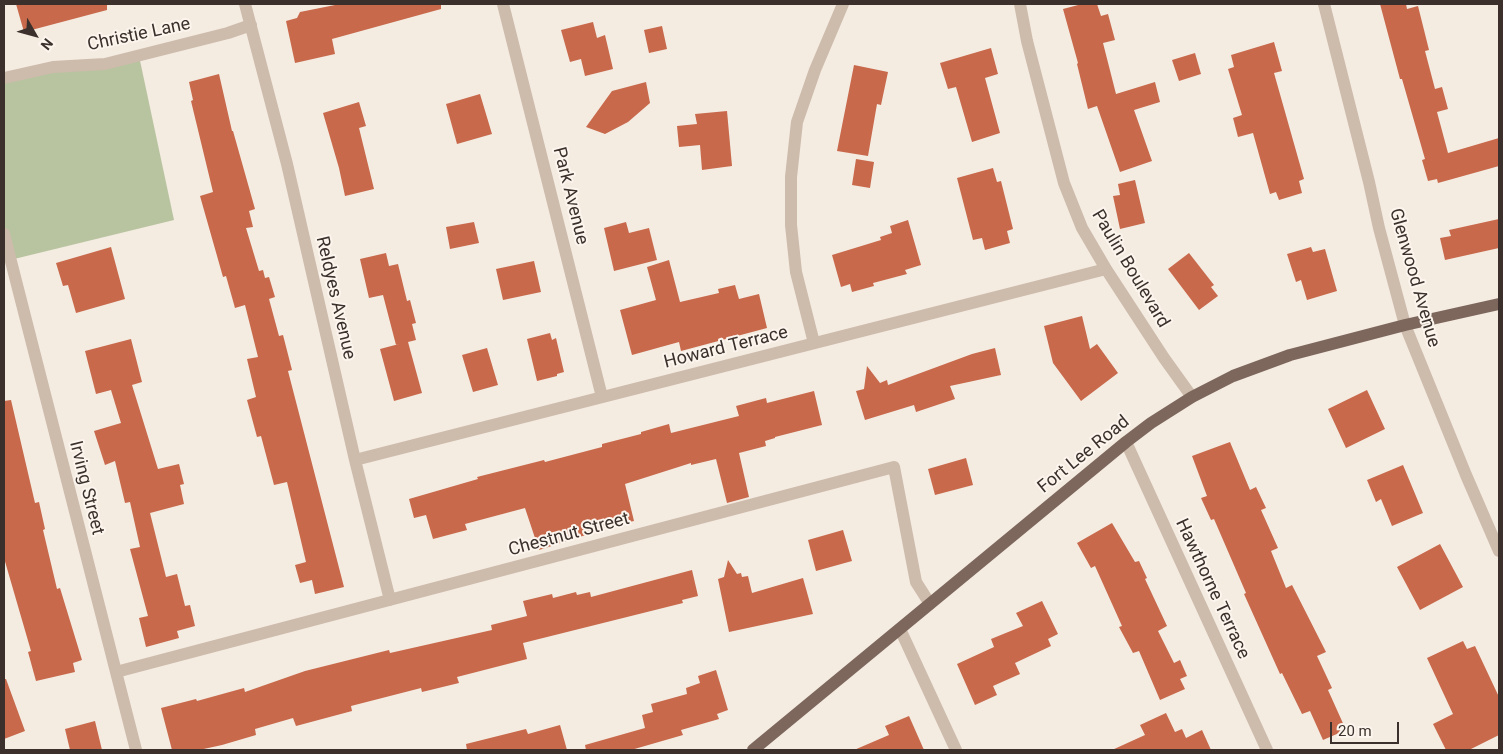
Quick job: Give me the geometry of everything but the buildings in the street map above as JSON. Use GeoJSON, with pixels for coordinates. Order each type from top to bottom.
{"type":"FeatureCollection","features":[{"type":"Feature","properties":{"kind":"main road","name":"Fort Lee Road"},"geometry":{"type":"LineString","coordinates":[[753,750],[1126,442],[1192,398],[1233,376],[1290,355],[1405,325],[1499,304]]}},
{"type":"Feature","properties":{"kind":"street","name":"Reldyes Avenue"},"geometry":{"type":"LineString","coordinates":[[245,4],[287,164],[355,460],[390,600]]}},
{"type":"Feature","properties":{"kind":"street","name":"Park Avenue"},"geometry":{"type":"LineString","coordinates":[[504,4],[602,397]]}},
{"type":"Feature","properties":{"kind":"street"},"geometry":{"type":"LineString","coordinates":[[814,343],[796,272],[791,225],[791,177],[796,122],[815,70],[843,4]]}},
{"type":"Feature","properties":{"kind":"street","name":"Paulin Boulevard"},"geometry":{"type":"LineString","coordinates":[[1020,4],[1027,41],[1064,183],[1082,228],[1106,269],[1192,398]]}},
{"type":"Feature","properties":{"kind":"street","name":"Glenwood Avenue"},"geometry":{"type":"LineString","coordinates":[[1324,4],[1405,325],[1499,551]]}},
{"type":"Feature","properties":{"kind":"street","name":"Christie Lane"},"geometry":{"type":"LineString","coordinates":[[4,78],[53,68],[105,64],[228,33],[251,25]]}},
{"type":"Feature","properties":{"kind":"street","name":"Irving Street"},"geometry":{"type":"LineString","coordinates":[[4,234],[136,750]]}},
{"type":"Feature","properties":{"kind":"street","name":"Howard Terrace"},"geometry":{"type":"LineString","coordinates":[[355,460],[1106,269]]}},
{"type":"Feature","properties":{"kind":"street","name":"Hawthorne Terrace"},"geometry":{"type":"LineString","coordinates":[[1126,442],[1267,750]]}},
{"type":"Feature","properties":{"kind":"street","name":"Chestnut Street"},"geometry":{"type":"LineString","coordinates":[[116,672],[894,467],[916,582],[930,604]]}},
{"type":"Feature","properties":{"kind":"street"},"geometry":{"type":"LineString","coordinates":[[900,629],[956,750]]}},
{"type":"Feature","properties":{"kind":"green space"},"geometry":{"type":"Polygon","coordinates":[[[139,56],[174,220],[10,260],[4,234],[4,78],[139,56]]]}}]}
